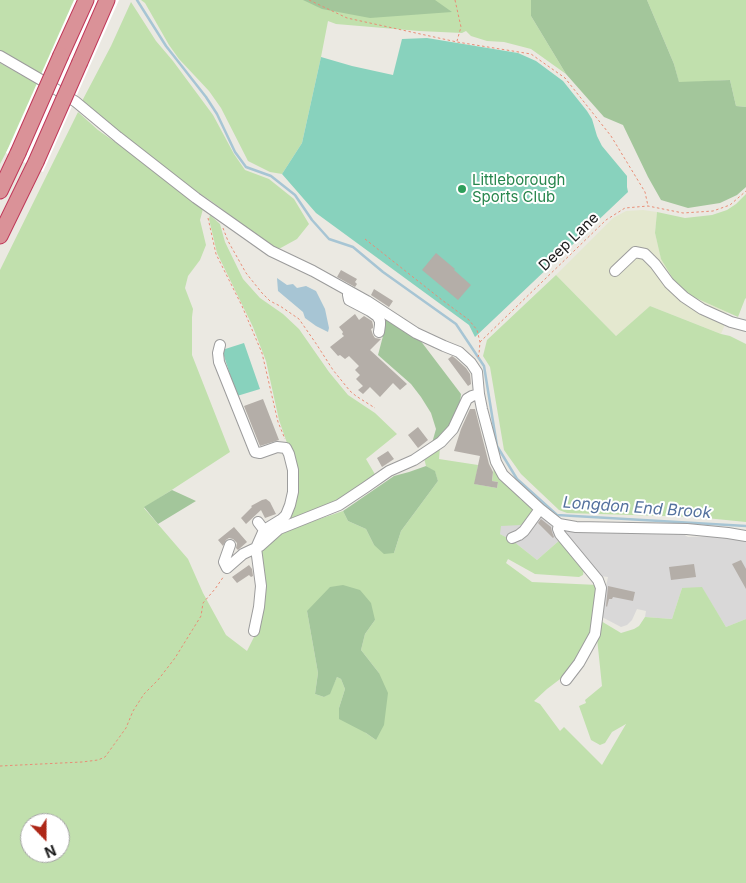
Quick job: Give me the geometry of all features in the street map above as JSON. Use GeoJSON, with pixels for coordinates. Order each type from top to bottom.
{"type":"FeatureCollection","features":[{"type":"Feature","properties":{"kind":"highway"},"geometry":{"type":"LineString","coordinates":[[0,191],[86,0]]}},
{"type":"Feature","properties":{"kind":"highway"},"geometry":{"type":"LineString","coordinates":[[0,236],[36,162],[107,0]]}},
{"type":"Feature","properties":{"kind":"street"},"geometry":{"type":"LineString","coordinates":[[0,56],[43,80],[76,102],[209,208],[271,250],[366,301],[416,333],[459,352],[471,363],[477,372],[479,394],[496,462],[503,475],[559,524],[576,527],[687,529],[746,536]]}},
{"type":"Feature","properties":{"kind":"street"},"geometry":{"type":"LineString","coordinates":[[616,270],[635,252],[645,254],[684,297],[702,309],[731,322],[746,326]]}},
{"type":"Feature","properties":{"kind":"street"},"geometry":{"type":"LineString","coordinates":[[348,291],[349,300],[377,316],[380,321],[379,332]]}},
{"type":"Feature","properties":{"kind":"street"},"geometry":{"type":"LineString","coordinates":[[220,344],[219,362],[255,452],[260,453],[277,447],[286,448],[293,470],[290,505],[286,515],[282,519],[261,526],[256,548],[261,586],[254,631]]}},
{"type":"Feature","properties":{"kind":"street"},"geometry":{"type":"LineString","coordinates":[[230,545],[224,562],[227,568],[243,554],[260,546],[279,529],[339,505],[389,471],[414,460],[441,442],[452,429],[467,399],[479,394]]}},
{"type":"Feature","properties":{"kind":"street"},"geometry":{"type":"LineString","coordinates":[[512,538],[524,531],[540,509]]}},
{"type":"Feature","properties":{"kind":"street"},"geometry":{"type":"LineString","coordinates":[[559,524],[560,534],[598,580],[601,588],[595,634],[579,663],[566,680]]}},
{"type":"Feature","properties":{"kind":"path"},"geometry":{"type":"LineString","coordinates":[[309,0],[347,18],[457,42],[531,54],[565,78],[611,136],[644,192],[648,206]]}},
{"type":"Feature","properties":{"kind":"path"},"geometry":{"type":"LineString","coordinates":[[455,0],[461,27],[457,42]]}},
{"type":"Feature","properties":{"kind":"path","name":"Deep Lane"},"geometry":{"type":"LineString","coordinates":[[480,342],[606,220],[625,208],[648,206],[683,213],[714,211],[730,205],[746,191]]}},
{"type":"Feature","properties":{"kind":"path"},"geometry":{"type":"LineString","coordinates":[[209,208],[207,211],[208,222],[216,254],[242,306],[262,353],[278,422],[289,454]]}},
{"type":"Feature","properties":{"kind":"path"},"geometry":{"type":"LineString","coordinates":[[224,218],[222,226],[228,241],[246,273],[262,294],[299,319],[333,370],[350,391],[375,408]]}},
{"type":"Feature","properties":{"kind":"path"},"geometry":{"type":"LineString","coordinates":[[365,239],[469,320],[477,330],[480,342],[477,358]]}},
{"type":"Feature","properties":{"kind":"path"},"geometry":{"type":"LineString","coordinates":[[0,766],[82,762],[105,757],[126,728],[133,711],[144,694],[175,658],[201,616],[203,603],[226,573],[227,568]]}},
{"type":"Feature","properties":{"kind":"shaded area"},"geometry":{"type":"Polygon","coordinates":[[[535,510],[558,532],[562,529],[681,533],[688,537],[715,536],[746,541],[746,619],[726,627],[702,588],[682,588],[672,619],[645,617],[646,611],[637,609],[632,620],[627,625],[621,627],[600,616],[608,577],[600,576],[561,539],[537,560],[500,534],[500,526],[535,510]]]}},
{"type":"Feature","properties":{"kind":"green space"},"geometry":{"type":"Polygon","coordinates":[[[0,0],[83,0],[45,79],[0,52],[0,0]]]}},
{"type":"Feature","properties":{"kind":"green space"},"geometry":{"type":"Polygon","coordinates":[[[141,0],[531,0],[531,16],[566,74],[531,49],[504,42],[487,41],[471,36],[466,31],[462,33],[419,31],[336,24],[328,21],[302,143],[282,174],[270,172],[248,161],[221,108],[209,91],[179,59],[145,3],[141,0]]]}},
{"type":"Feature","properties":{"kind":"green space"},"geometry":{"type":"Polygon","coordinates":[[[303,0],[435,0],[452,12],[370,18],[322,9],[303,0]]]}},
{"type":"Feature","properties":{"kind":"green space"},"geometry":{"type":"Polygon","coordinates":[[[531,0],[647,0],[674,64],[679,82],[730,80],[736,106],[746,107],[746,187],[737,195],[720,203],[688,208],[661,200],[623,125],[604,117],[566,74],[531,16],[531,0]]]}},
{"type":"Feature","properties":{"kind":"green space"},"geometry":{"type":"Polygon","coordinates":[[[647,0],[746,0],[746,107],[736,106],[730,80],[679,83],[674,64],[647,0]]]}},
{"type":"Feature","properties":{"kind":"green space"},"geometry":{"type":"Polygon","coordinates":[[[131,2],[156,41],[213,115],[245,170],[269,179],[294,199],[309,224],[297,239],[277,250],[211,201],[163,169],[81,103],[111,46],[131,2]]]}},
{"type":"Feature","properties":{"kind":"green space","name":"Littleborough Sports Club"},"geometry":{"type":"Polygon","coordinates":[[[427,38],[518,53],[536,61],[563,81],[587,111],[602,146],[627,176],[628,192],[475,337],[469,325],[316,213],[282,174],[302,143],[321,57],[393,75],[402,39],[427,38]]]}},
{"type":"Feature","properties":{"kind":"green space"},"geometry":{"type":"Polygon","coordinates":[[[0,63],[41,86],[0,164],[0,63]]]}},
{"type":"Feature","properties":{"kind":"green space"},"geometry":{"type":"Polygon","coordinates":[[[78,112],[98,130],[203,209],[200,220],[206,245],[200,260],[188,276],[185,288],[193,309],[192,355],[230,452],[144,508],[188,559],[203,593],[226,635],[247,651],[258,629],[259,550],[287,530],[343,511],[348,521],[366,529],[374,545],[394,553],[401,531],[438,481],[435,472],[426,466],[424,458],[440,447],[439,459],[478,465],[475,484],[497,488],[498,482],[492,481],[494,467],[515,490],[520,499],[535,510],[521,525],[501,526],[500,534],[513,541],[537,560],[561,539],[584,567],[583,575],[579,577],[535,574],[508,559],[506,563],[532,582],[598,585],[593,628],[587,643],[568,673],[534,701],[540,704],[560,731],[564,727],[602,765],[626,724],[612,732],[605,743],[600,745],[591,740],[579,706],[586,703],[585,700],[602,686],[597,638],[601,621],[621,633],[639,626],[645,617],[672,619],[682,588],[702,587],[726,627],[746,619],[746,883],[0,883],[0,270],[78,112]],[[307,611],[318,673],[315,694],[324,697],[329,694],[337,677],[341,679],[345,689],[339,708],[376,740],[379,673],[361,650],[365,634],[375,620],[307,611]]]}},
{"type":"Feature","properties":{"kind":"green space"},"geometry":{"type":"Polygon","coordinates":[[[746,194],[746,298],[738,317],[689,295],[673,279],[661,259],[655,233],[657,212],[685,218],[712,215],[727,210],[746,194]]]}},
{"type":"Feature","properties":{"kind":"green space"},"geometry":{"type":"Polygon","coordinates":[[[643,210],[657,212],[655,233],[661,258],[673,279],[689,295],[727,312],[726,322],[721,334],[650,306],[616,336],[556,275],[613,218],[626,211],[643,210]]]}},
{"type":"Feature","properties":{"kind":"green space"},"geometry":{"type":"Polygon","coordinates":[[[210,215],[220,224],[225,242],[243,279],[260,298],[283,314],[299,329],[329,372],[348,395],[375,413],[397,434],[366,459],[376,476],[339,502],[278,527],[292,511],[294,469],[279,420],[266,361],[253,327],[217,253],[209,219],[210,215]]]}},
{"type":"Feature","properties":{"kind":"green space"},"geometry":{"type":"Polygon","coordinates":[[[556,275],[616,336],[650,306],[730,336],[746,344],[746,522],[696,517],[567,513],[559,510],[521,474],[504,450],[490,367],[483,356],[487,340],[556,275]]]}},
{"type":"Feature","properties":{"kind":"green space"},"geometry":{"type":"Polygon","coordinates":[[[383,315],[420,340],[461,394],[460,404],[453,421],[444,433],[432,443],[436,429],[431,413],[411,384],[378,355],[385,322],[383,315]]]}},
{"type":"Feature","properties":{"kind":"green space"},"geometry":{"type":"Polygon","coordinates":[[[244,343],[260,389],[237,396],[222,350],[244,343]]]}},
{"type":"Feature","properties":{"kind":"green space"},"geometry":{"type":"Polygon","coordinates":[[[426,466],[435,471],[438,481],[401,531],[394,553],[384,554],[374,545],[366,529],[348,521],[343,511],[394,476],[426,466]]]}},
{"type":"Feature","properties":{"kind":"green space"},"geometry":{"type":"Polygon","coordinates":[[[172,490],[196,501],[158,524],[144,507],[172,490]]]}},
{"type":"Feature","properties":{"kind":"green space"},"geometry":{"type":"Polygon","coordinates":[[[343,585],[360,590],[371,603],[375,620],[365,634],[361,650],[379,673],[388,693],[384,725],[376,740],[339,719],[339,708],[345,689],[341,679],[337,677],[330,694],[324,697],[315,694],[318,673],[307,611],[330,587],[343,585]]]}},
{"type":"Feature","properties":{"kind":"water"},"geometry":{"type":"Polygon","coordinates":[[[277,278],[287,285],[293,284],[297,288],[306,286],[316,291],[325,309],[329,328],[328,332],[305,318],[303,312],[278,291],[277,278]]]}},
{"type":"Feature","properties":{"kind":"pier"},"geometry":{"type":"Polygon","coordinates":[[[74,0],[119,0],[43,172],[6,153],[74,0]]]}},
{"type":"Feature","properties":{"kind":"building"},"geometry":{"type":"Polygon","coordinates":[[[436,253],[471,285],[458,300],[422,270],[436,253]]]}},
{"type":"Feature","properties":{"kind":"building"},"geometry":{"type":"Polygon","coordinates":[[[341,270],[357,279],[355,287],[337,277],[341,270]]]}},
{"type":"Feature","properties":{"kind":"building"},"geometry":{"type":"Polygon","coordinates":[[[374,289],[393,301],[389,307],[371,295],[374,289]]]}},
{"type":"Feature","properties":{"kind":"building"},"geometry":{"type":"Polygon","coordinates":[[[355,314],[359,320],[364,316],[372,321],[373,328],[371,329],[373,335],[375,338],[381,339],[370,350],[407,384],[400,390],[393,383],[380,397],[370,387],[363,394],[358,390],[363,386],[356,379],[360,375],[355,370],[359,366],[349,356],[345,359],[340,355],[338,356],[330,347],[344,336],[339,327],[355,314]]]}},
{"type":"Feature","properties":{"kind":"building"},"geometry":{"type":"Polygon","coordinates":[[[452,356],[470,374],[471,384],[468,386],[448,359],[452,356]]]}},
{"type":"Feature","properties":{"kind":"building"},"geometry":{"type":"Polygon","coordinates":[[[263,399],[279,440],[260,446],[244,406],[263,399]]]}},
{"type":"Feature","properties":{"kind":"building"},"geometry":{"type":"Polygon","coordinates":[[[470,409],[475,409],[489,464],[493,472],[492,481],[498,482],[497,488],[474,484],[480,456],[454,451],[470,409]]]}},
{"type":"Feature","properties":{"kind":"building"},"geometry":{"type":"Polygon","coordinates":[[[418,427],[428,440],[418,448],[408,435],[418,427]]]}},
{"type":"Feature","properties":{"kind":"building"},"geometry":{"type":"Polygon","coordinates":[[[388,451],[394,459],[382,467],[377,458],[388,451]]]}},
{"type":"Feature","properties":{"kind":"building"},"geometry":{"type":"Polygon","coordinates":[[[266,499],[270,502],[276,514],[265,518],[261,510],[246,524],[241,518],[251,506],[266,499]]]}},
{"type":"Feature","properties":{"kind":"building"},"geometry":{"type":"Polygon","coordinates":[[[541,519],[551,527],[553,538],[538,523],[541,519]]]}},
{"type":"Feature","properties":{"kind":"building"},"geometry":{"type":"Polygon","coordinates":[[[234,527],[247,542],[238,550],[236,548],[237,543],[233,539],[229,538],[226,540],[223,546],[218,540],[234,527]]]}},
{"type":"Feature","properties":{"kind":"building"},"geometry":{"type":"Polygon","coordinates":[[[741,560],[746,569],[746,589],[732,564],[741,560]]]}},
{"type":"Feature","properties":{"kind":"building"},"geometry":{"type":"Polygon","coordinates":[[[694,564],[696,577],[671,580],[669,567],[694,564]]]}},
{"type":"Feature","properties":{"kind":"building"},"geometry":{"type":"Polygon","coordinates":[[[249,565],[253,576],[249,575],[237,583],[232,577],[249,565]]]}},
{"type":"Feature","properties":{"kind":"building"},"geometry":{"type":"Polygon","coordinates":[[[608,586],[635,592],[633,601],[613,597],[609,599],[607,607],[608,586]]]}},
{"type":"Feature","properties":{"kind":"waterway","name":"Longdon End Brook"},"geometry":{"type":"LineString","coordinates":[[137,0],[166,46],[206,97],[217,114],[235,152],[246,167],[271,176],[295,195],[312,220],[329,239],[353,247],[383,272],[456,324],[484,366],[497,446],[517,479],[557,515],[746,526]]}},
{"type":"Feature","properties":{"kind":"place","name":"Littleborough Sports Club"},"geometry":{"type":"Point","coordinates":[462,189]}}]}
